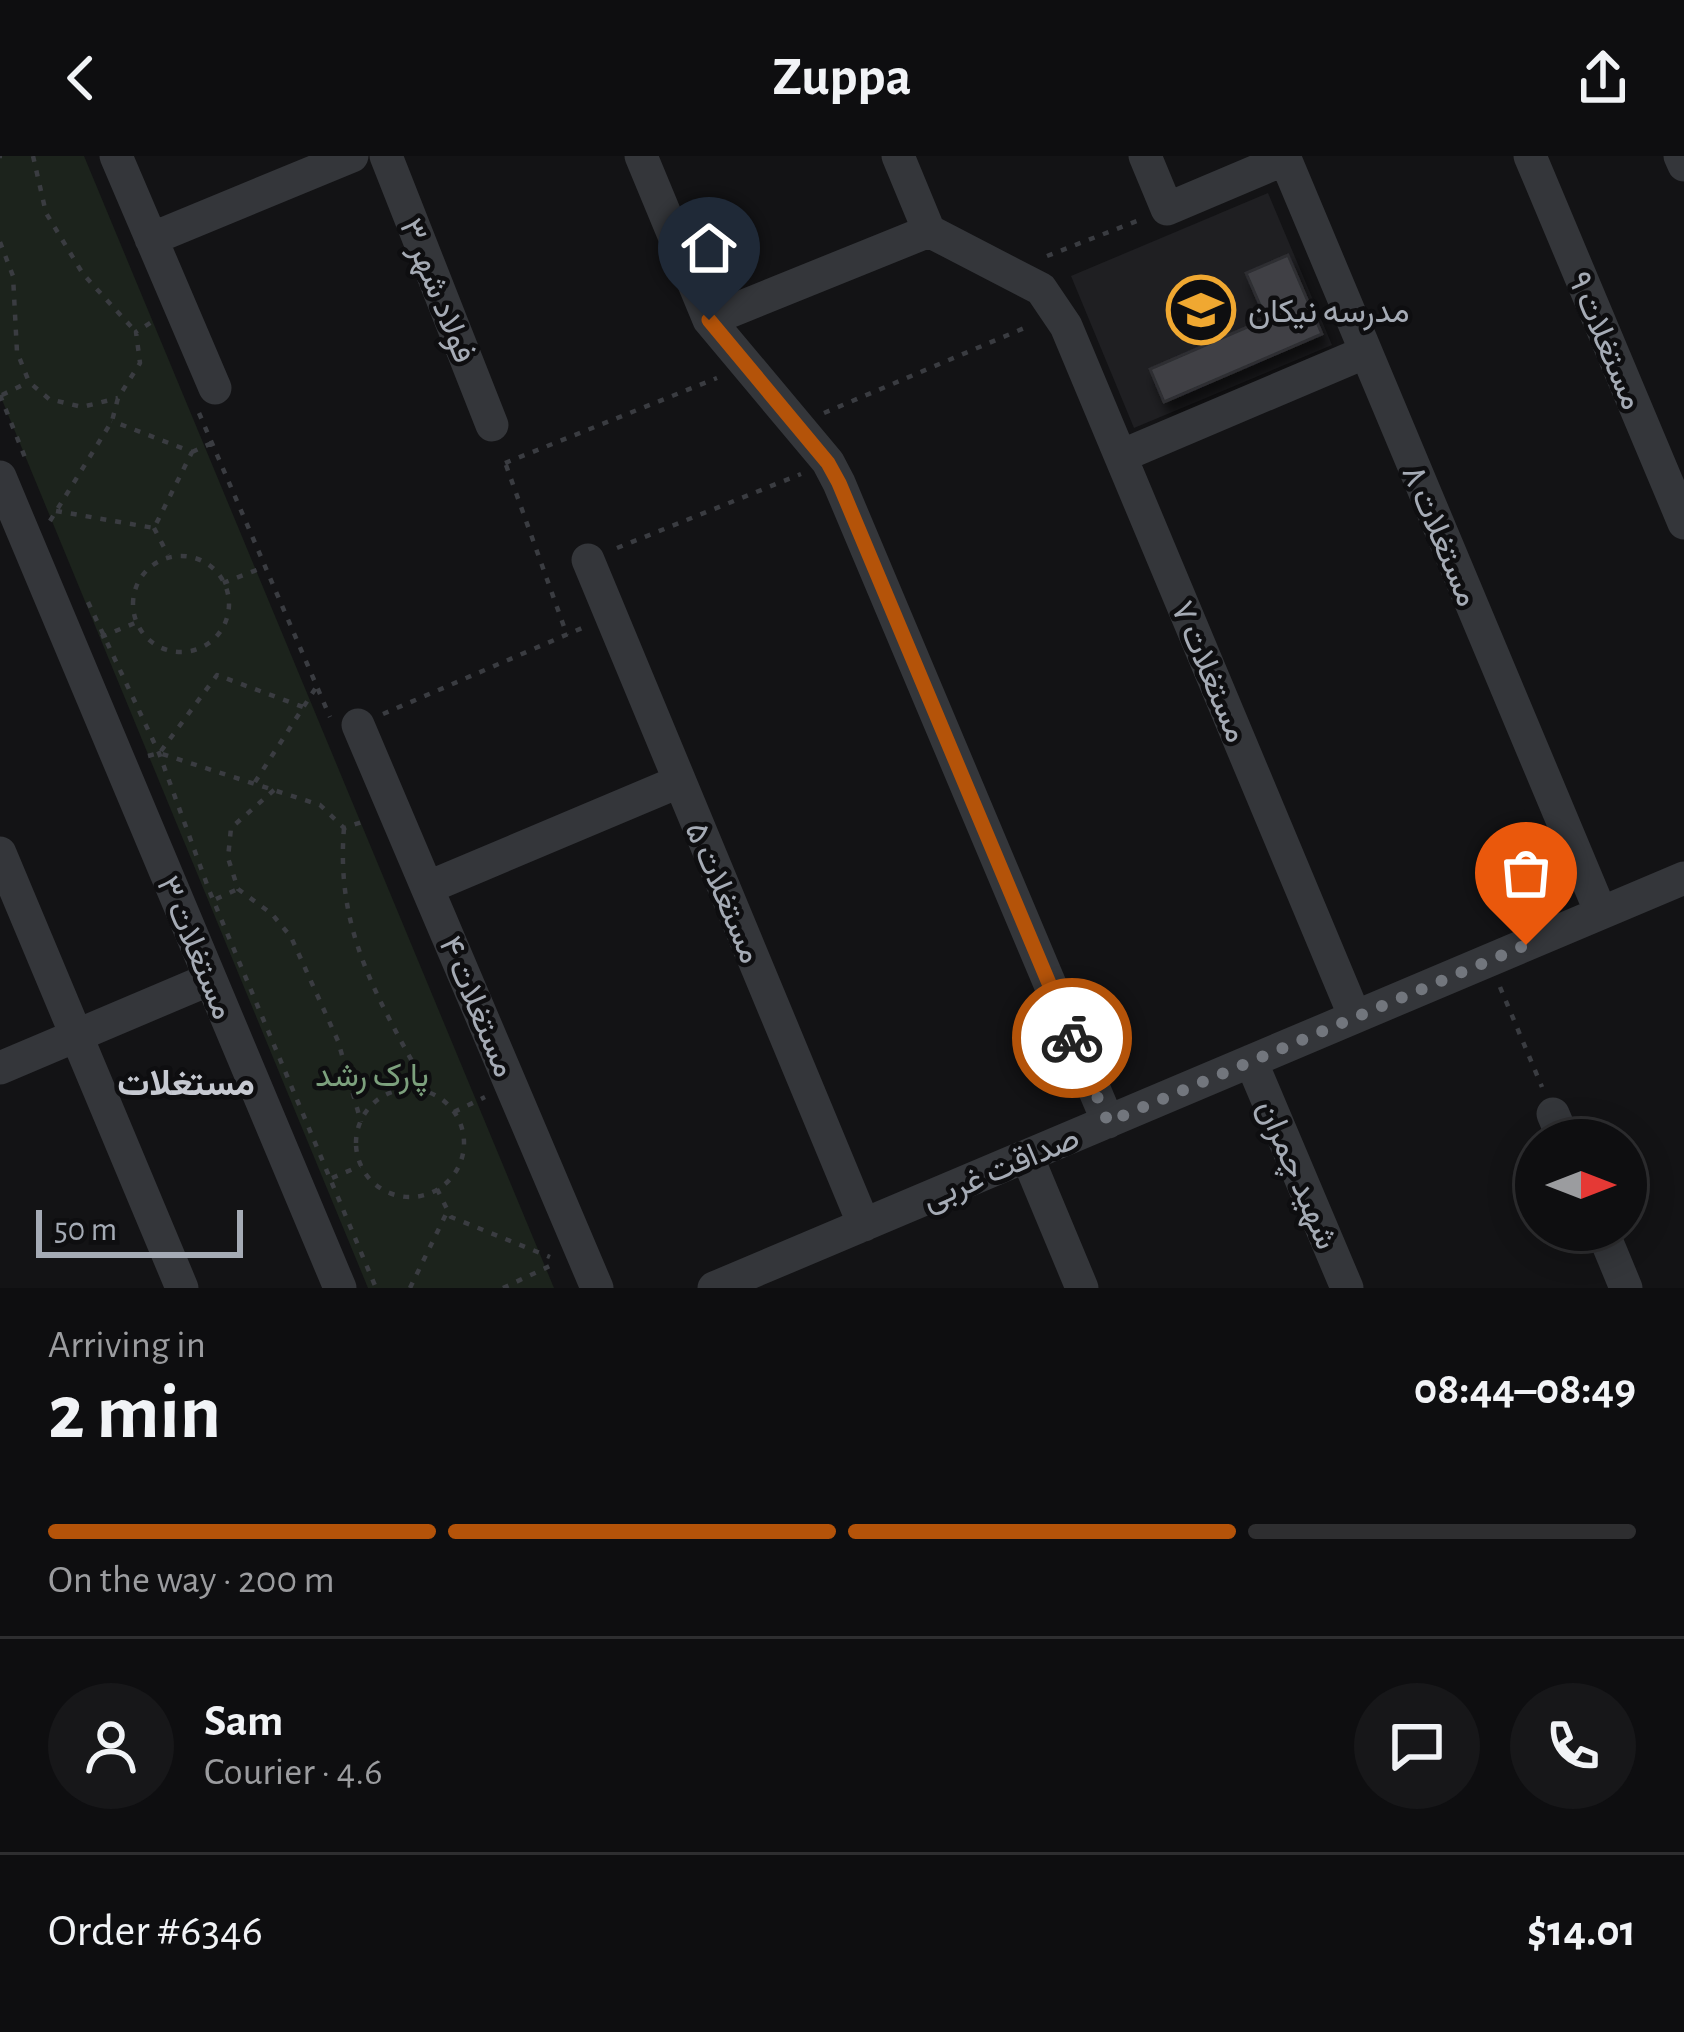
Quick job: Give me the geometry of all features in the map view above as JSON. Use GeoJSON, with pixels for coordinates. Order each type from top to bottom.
{"type":"FeatureCollection","features":[{"type":"Feature","properties":{"kind":"street"},"geometry":{"type":"LineString","coordinates":[[116,156],[184,315],[204,394]]}},
{"type":"Feature","properties":{"kind":"street"},"geometry":{"type":"LineString","coordinates":[[152,239],[352,156]]}},
{"type":"Feature","properties":{"kind":"street","name":"فولاد شهر ۳"},"geometry":{"type":"LineString","coordinates":[[386,156],[492,424]]}},
{"type":"Feature","properties":{"kind":"street"},"geometry":{"type":"LineString","coordinates":[[640,156],[709,320],[834,473],[1108,1122]]}},
{"type":"Feature","properties":{"kind":"street"},"geometry":{"type":"LineString","coordinates":[[898,156],[929,231],[1041,289],[1062,320]]}},
{"type":"Feature","properties":{"kind":"street"},"geometry":{"type":"LineString","coordinates":[[1145,156],[1168,209],[1285,158]]}},
{"type":"Feature","properties":{"kind":"street","name":"مستغلات ۹"},"geometry":{"type":"LineString","coordinates":[[1530,156],[1684,523]]}},
{"type":"Feature","properties":{"kind":"street"},"geometry":{"type":"LineString","coordinates":[[1680,156],[1684,165]]}},
{"type":"Feature","properties":{"kind":"street","name":"مستغلات ۸"},"geometry":{"type":"LineString","coordinates":[[1285,158],[1601,913]]}},
{"type":"Feature","properties":{"kind":"street"},"geometry":{"type":"LineString","coordinates":[[709,320],[929,231]]}},
{"type":"Feature","properties":{"kind":"street","name":"مستغلات ۷"},"geometry":{"type":"LineString","coordinates":[[1062,320],[1355,1017]]}},
{"type":"Feature","properties":{"kind":"street"},"geometry":{"type":"LineString","coordinates":[[1120,456],[1366,352]]}},
{"type":"Feature","properties":{"kind":"street","name":"مستغلات ۳"},"geometry":{"type":"LineString","coordinates":[[17,478],[31,551],[70,601],[74,652],[340,1288]]}},
{"type":"Feature","properties":{"kind":"street","name":"مستغلات ۵"},"geometry":{"type":"LineString","coordinates":[[588,560],[863,1225]]}},
{"type":"Feature","properties":{"kind":"street","name":"مستغلات ۴"},"geometry":{"type":"LineString","coordinates":[[345,724],[403,825],[596,1288]]}},
{"type":"Feature","properties":{"kind":"street"},"geometry":{"type":"LineString","coordinates":[[429,887],[679,782]]}},
{"type":"Feature","properties":{"kind":"street"},"geometry":{"type":"LineString","coordinates":[[0,853],[182,1288]]}},
{"type":"Feature","properties":{"kind":"street","name":"صداقت غربی"},"geometry":{"type":"LineString","coordinates":[[714,1288],[794,1272],[863,1225],[1684,878]]}},
{"type":"Feature","properties":{"kind":"street"},"geometry":{"type":"LineString","coordinates":[[0,1068],[210,979]]}},
{"type":"Feature","properties":{"kind":"street","name":"شهید چمران"},"geometry":{"type":"LineString","coordinates":[[1252,1060],[1347,1288]]}},
{"type":"Feature","properties":{"kind":"street"},"geometry":{"type":"LineString","coordinates":[[1027,1156],[1082,1288]]}},
{"type":"Feature","properties":{"kind":"street"},"geometry":{"type":"LineString","coordinates":[[1611,1251],[1626,1288]]}},
{"type":"Feature","properties":{"kind":"path"},"geometry":{"type":"LineString","coordinates":[[31,551],[112,421],[118,398],[140,363],[136,332],[83,274],[46,212],[33,156]]}},
{"type":"Feature","properties":{"kind":"path"},"geometry":{"type":"LineString","coordinates":[[1008,271],[1168,209]]}},
{"type":"Feature","properties":{"kind":"path"},"geometry":{"type":"LineString","coordinates":[[0,242],[13,276],[17,352],[29,382],[49,399],[82,407],[118,398]]}},
{"type":"Feature","properties":{"kind":"path"},"geometry":{"type":"LineString","coordinates":[[136,332],[158,317],[184,315]]}},
{"type":"Feature","properties":{"kind":"path"},"geometry":{"type":"LineString","coordinates":[[796,424],[1062,320]]}},
{"type":"Feature","properties":{"kind":"path"},"geometry":{"type":"LineString","coordinates":[[567,635],[506,463],[747,365]]}},
{"type":"Feature","properties":{"kind":"path"},"geometry":{"type":"LineString","coordinates":[[17,478],[0,395],[29,382]]}},
{"type":"Feature","properties":{"kind":"path"},"geometry":{"type":"LineString","coordinates":[[204,394],[212,443],[317,686],[345,724],[609,616]]}},
{"type":"Feature","properties":{"kind":"path"},"geometry":{"type":"LineString","coordinates":[[112,421],[192,452]]}},
{"type":"Feature","properties":{"kind":"path"},"geometry":{"type":"LineString","coordinates":[[154,528],[192,452],[212,443]]}},
{"type":"Feature","properties":{"kind":"path"},"geometry":{"type":"LineString","coordinates":[[588,560],[834,473]]}},
{"type":"Feature","properties":{"kind":"path"},"geometry":{"type":"LineString","coordinates":[[42,500],[50,521]]}},
{"type":"Feature","properties":{"kind":"path"},"geometry":{"type":"LineString","coordinates":[[56,511],[154,528]]}},
{"type":"Feature","properties":{"kind":"path"},"geometry":{"type":"LineString","coordinates":[[154,528],[168,556]]}},
{"type":"Feature","properties":{"kind":"path"},"geometry":{"type":"LineString","coordinates":[[168,556],[196,557],[219,573],[223,583],[230,599],[225,627],[206,647],[178,654],[165,650],[152,645],[135,623],[132,596],[145,571],[168,556]]}},
{"type":"Feature","properties":{"kind":"path"},"geometry":{"type":"LineString","coordinates":[[223,583],[267,566]]}},
{"type":"Feature","properties":{"kind":"path"},"geometry":{"type":"LineString","coordinates":[[70,601],[104,635],[159,753],[209,890],[376,1288]]}},
{"type":"Feature","properties":{"kind":"path"},"geometry":{"type":"LineString","coordinates":[[74,652],[135,623]]}},
{"type":"Feature","properties":{"kind":"path"},"geometry":{"type":"LineString","coordinates":[[159,753],[217,675],[303,707]]}},
{"type":"Feature","properties":{"kind":"path"},"geometry":{"type":"LineString","coordinates":[[254,783],[317,686]]}},
{"type":"Feature","properties":{"kind":"path"},"geometry":{"type":"LineString","coordinates":[[119,761],[159,753],[320,806],[344,827],[344,909],[372,987],[430,1094]]}},
{"type":"Feature","properties":{"kind":"path"},"geometry":{"type":"LineString","coordinates":[[274,790],[231,828],[228,858],[238,889],[272,914],[291,937],[338,1041],[361,1122]]}},
{"type":"Feature","properties":{"kind":"path"},"geometry":{"type":"LineString","coordinates":[[344,827],[372,819],[403,825]]}},
{"type":"Feature","properties":{"kind":"path"},"geometry":{"type":"LineString","coordinates":[[1489,960],[1555,1119]]}},
{"type":"Feature","properties":{"kind":"path"},"geometry":{"type":"LineString","coordinates":[[415,1088],[430,1094],[442,1098],[460,1120],[464,1148],[454,1175],[437,1190],[404,1198],[378,1188],[360,1166],[355,1138],[365,1111],[387,1093],[415,1088]]}},
{"type":"Feature","properties":{"kind":"path"},"geometry":{"type":"LineString","coordinates":[[490,1094],[494,1103]]}},
{"type":"Feature","properties":{"kind":"path"},"geometry":{"type":"LineString","coordinates":[[437,1190],[451,1217],[560,1261]]}},
{"type":"Feature","properties":{"kind":"path"},"geometry":{"type":"LineString","coordinates":[[410,1288],[448,1210]]}},
{"type":"Feature","properties":{"kind":"path"},"geometry":{"type":"LineString","coordinates":[[551,1241],[560,1261]]}},
{"type":"Feature","properties":{"kind":"path"},"geometry":{"type":"LineString","coordinates":[[503,1288],[560,1261]]}},
{"type":"Feature","properties":{"kind":"shaded area","name":"مدرسه نیکان"},"geometry":{"type":"Polygon","coordinates":[[[1268,193],[1332,345],[1134,428],[1071,276],[1268,193]]]}},
{"type":"Feature","properties":{"kind":"green space","name":"پارک رشد"},"geometry":{"type":"Polygon","coordinates":[[[0,156],[84,156],[554,1288],[368,1288],[0,395],[0,156]]]}},
{"type":"Feature","properties":{"kind":"building"},"geometry":{"type":"Polygon","coordinates":[[[1288,255],[1322,334],[1164,402],[1150,369],[1266,319],[1246,273],[1288,255]]]}},
{"type":"Feature","properties":{"kind":"way so far"},"geometry":{"type":"LineString","coordinates":[[1072,1038],[1108,1122],[1526,945]]}},
{"type":"Feature","properties":{"kind":"place","name":"مدرسه نیکان"},"geometry":{"type":"Point","coordinates":[1201,310]}},
{"type":"Feature","properties":{"kind":"district","name":"مستغلات"},"geometry":{"type":"Point","coordinates":[186,1082]}},
{"type":"Feature","properties":{"kind":"route"},"geometry":{"type":"LineString","coordinates":[[709,320],[828,463],[839,483],[1072,1038]]}}]}
